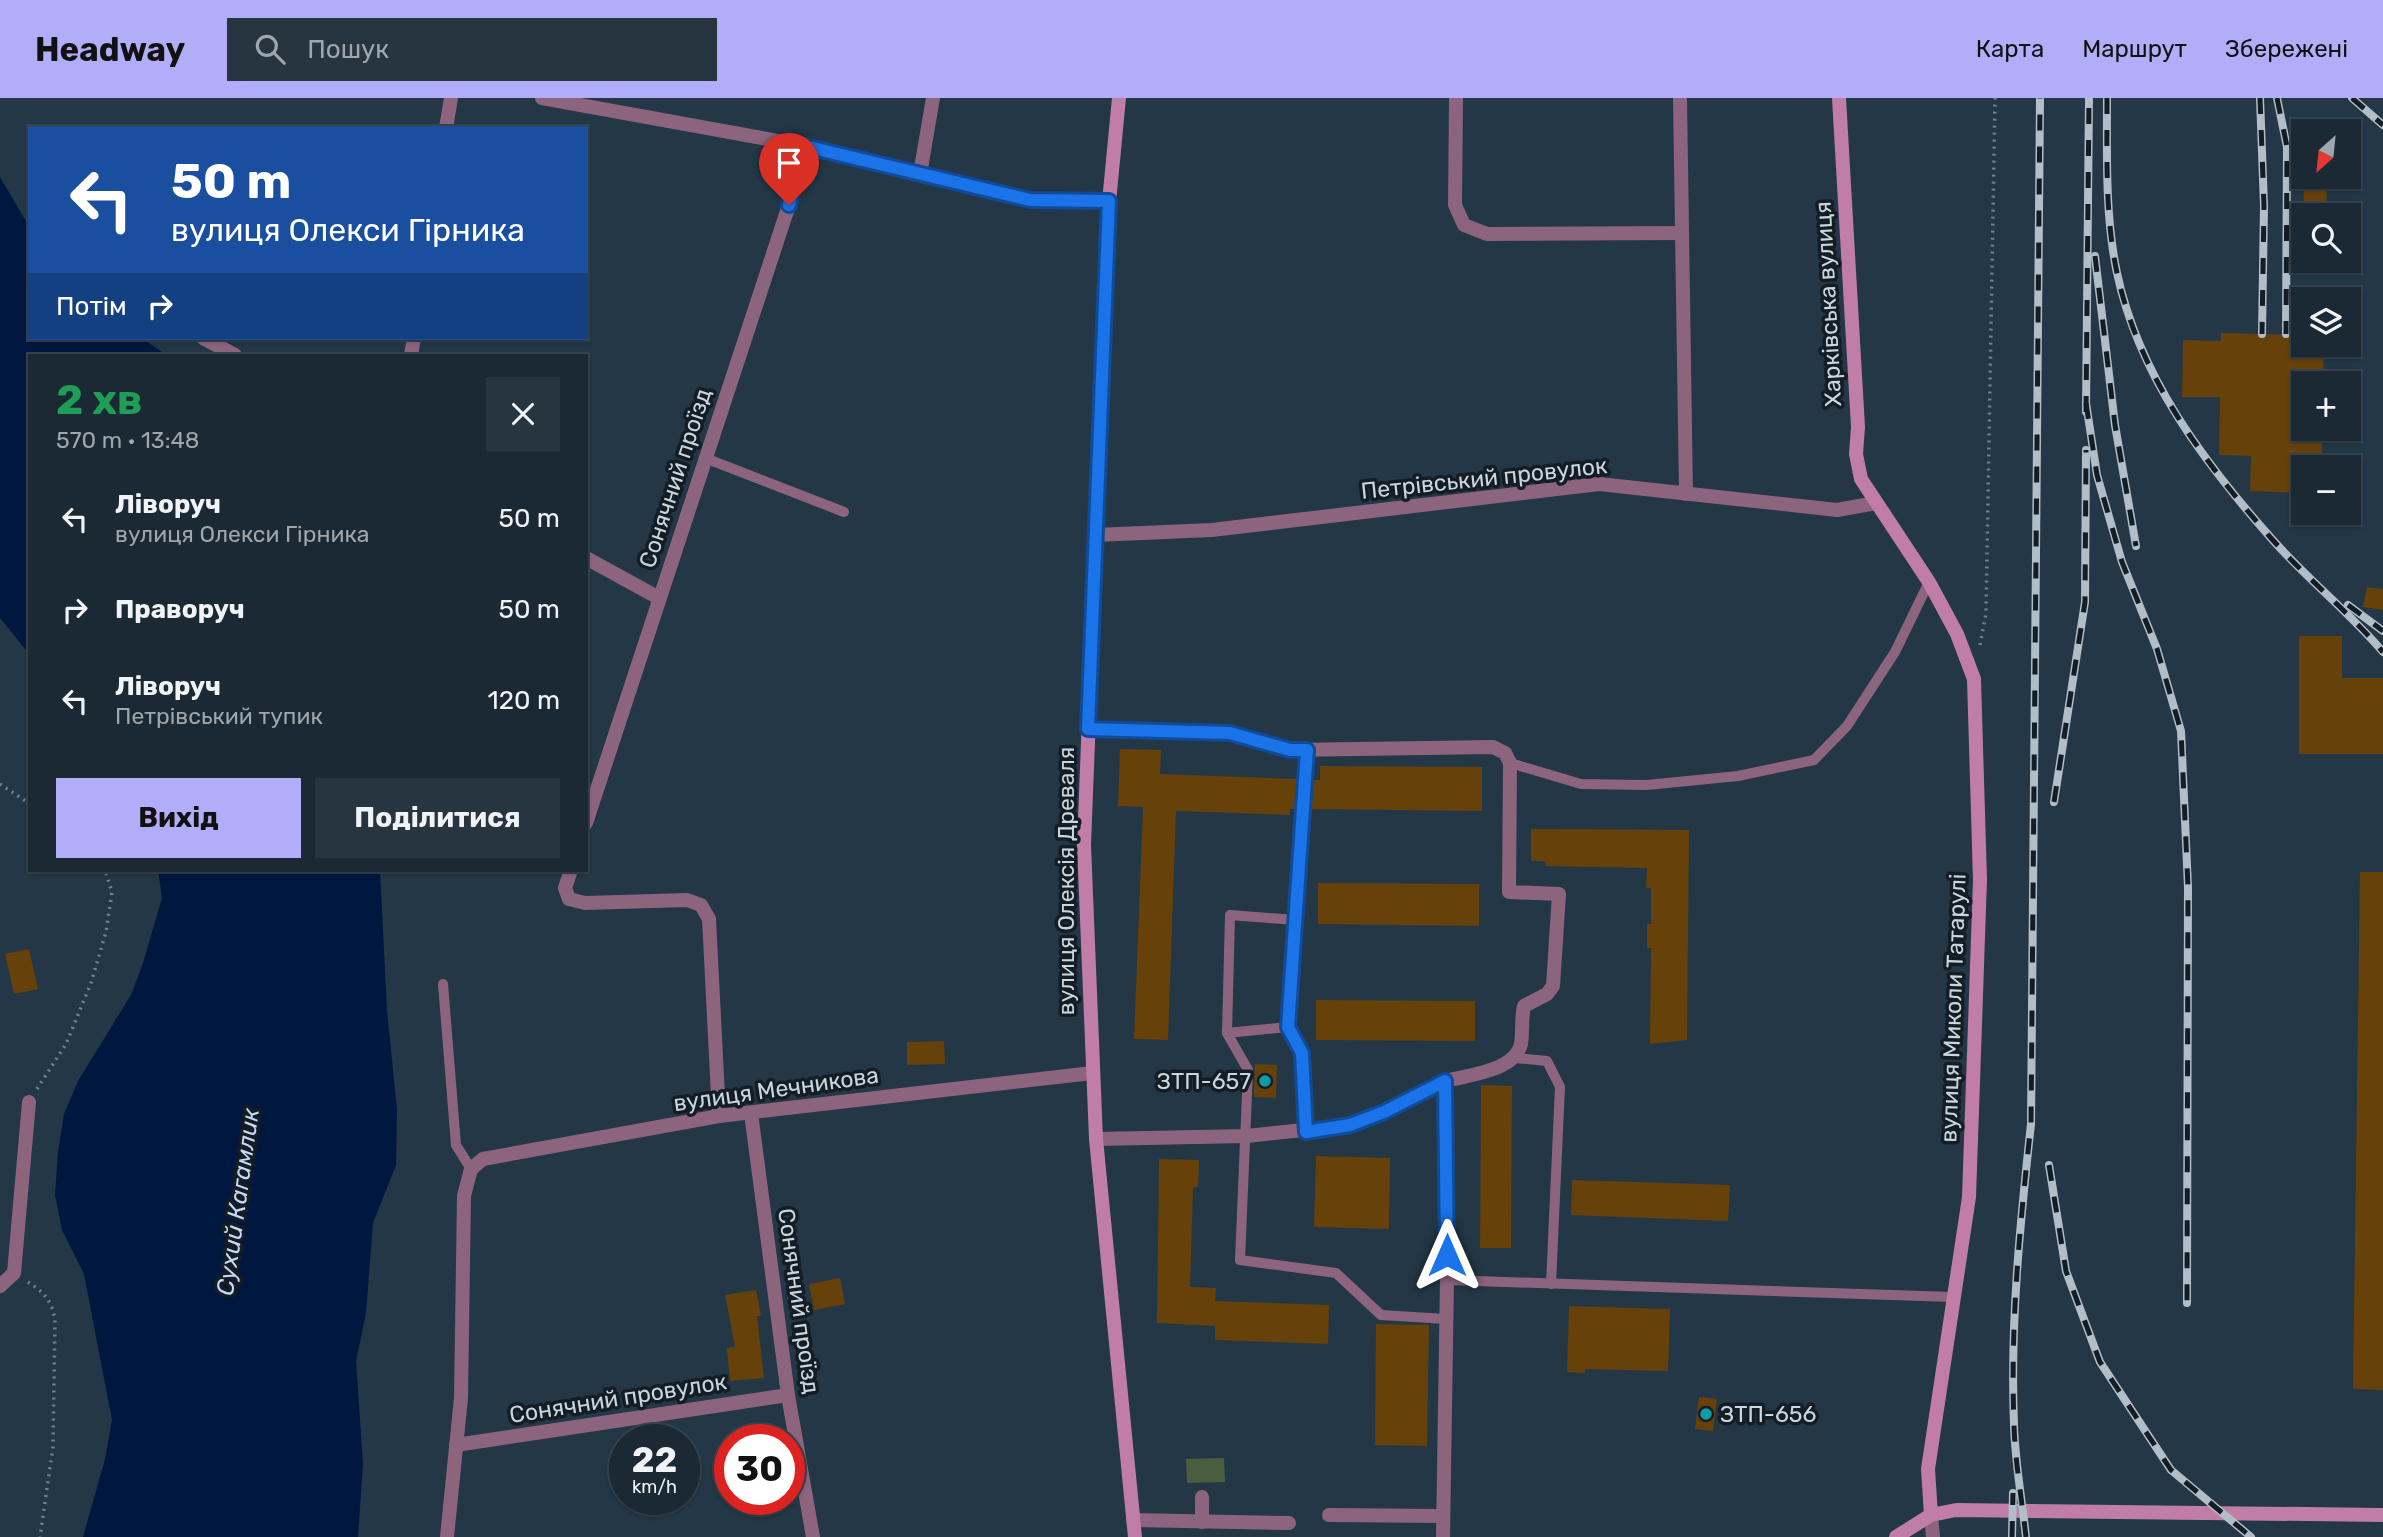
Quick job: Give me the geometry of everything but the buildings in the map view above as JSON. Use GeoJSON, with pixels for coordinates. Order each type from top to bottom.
{"type":"FeatureCollection","features":[{"type":"Feature","properties":{"kind":"street"},"geometry":{"type":"LineString","coordinates":[[446,126],[450,98]]}},
{"type":"Feature","properties":{"kind":"street"},"geometry":{"type":"LineString","coordinates":[[542,98],[800,145],[1030,200],[1109,201]]}},
{"type":"Feature","properties":{"kind":"street"},"geometry":{"type":"LineString","coordinates":[[920,174],[933,98]]}},
{"type":"Feature","properties":{"kind":"street","name":"вулиця Олексія Древаля"},"geometry":{"type":"LineString","coordinates":[[1119,98],[1109,201],[1084,845],[1096,1139],[1135,1537]]}},
{"type":"Feature","properties":{"kind":"street"},"geometry":{"type":"LineString","coordinates":[[1456,98],[1455,205],[1464,225],[1487,234],[1682,233]]}},
{"type":"Feature","properties":{"kind":"street"},"geometry":{"type":"LineString","coordinates":[[1680,98],[1686,494]]}},
{"type":"Feature","properties":{"kind":"street","name":"Харківська вулиця"},"geometry":{"type":"LineString","coordinates":[[1839,98],[1858,427],[1856,454],[1861,479],[1876,503]]}},
{"type":"Feature","properties":{"kind":"street","name":"Сонячний проїзд"},"geometry":{"type":"LineString","coordinates":[[588,817],[789,205],[800,145]]}},
{"type":"Feature","properties":{"kind":"street"},"geometry":{"type":"LineString","coordinates":[[207,340],[233,354]]}},
{"type":"Feature","properties":{"kind":"street","name":"Петрівський провулок"},"geometry":{"type":"LineString","coordinates":[[1095,535],[1212,530],[1599,484],[1837,510],[1876,503]]}},
{"type":"Feature","properties":{"kind":"street","name":"вулиця Миколи Татарулі"},"geometry":{"type":"LineString","coordinates":[[1876,503],[1896,529],[1929,582],[1957,634],[1974,679],[1980,880],[1971,1158],[1969,1197],[1928,1469],[1933,1537]]}},
{"type":"Feature","properties":{"kind":"street"},"geometry":{"type":"LineString","coordinates":[[588,559],[659,598]]}},
{"type":"Feature","properties":{"kind":"street"},"geometry":{"type":"LineString","coordinates":[[1088,729],[1230,733],[1290,750],[1493,747],[1504,753],[1510,763],[1509,892],[1559,894],[1553,986],[1547,994],[1524,1006],[1521,1044],[1515,1058],[1501,1066],[1445,1081],[1384,1112],[1350,1125],[1306,1132],[1247,1136],[1096,1139]]}},
{"type":"Feature","properties":{"kind":"street"},"geometry":{"type":"LineString","coordinates":[[570,872],[565,888],[569,899],[585,903],[687,900],[701,905],[709,919],[719,1116]]}},
{"type":"Feature","properties":{"kind":"street","name":"вулиця Мечникова"},"geometry":{"type":"LineString","coordinates":[[471,1169],[483,1159],[719,1116],[1092,1073]]}},
{"type":"Feature","properties":{"kind":"street"},"geometry":{"type":"LineString","coordinates":[[1443,1537],[1447,1280],[1445,1081]]}},
{"type":"Feature","properties":{"kind":"street"},"geometry":{"type":"LineString","coordinates":[[0,1286],[14,1273],[29,1102]]}},
{"type":"Feature","properties":{"kind":"street","name":"Сонячний проїзд"},"geometry":{"type":"LineString","coordinates":[[751,1113],[788,1395],[813,1537]]}},
{"type":"Feature","properties":{"kind":"street"},"geometry":{"type":"LineString","coordinates":[[447,1537],[461,1398],[464,1196],[471,1169]]}},
{"type":"Feature","properties":{"kind":"street","name":"Сонячний провулок"},"geometry":{"type":"LineString","coordinates":[[456,1445],[788,1395]]}},
{"type":"Feature","properties":{"kind":"street"},"geometry":{"type":"LineString","coordinates":[[1202,1497],[1202,1522]]}},
{"type":"Feature","properties":{"kind":"street"},"geometry":{"type":"LineString","coordinates":[[1896,1537],[1942,1511],[2383,1515]]}},
{"type":"Feature","properties":{"kind":"street"},"geometry":{"type":"LineString","coordinates":[[1329,1515],[1443,1516]]}},
{"type":"Feature","properties":{"kind":"street"},"geometry":{"type":"LineString","coordinates":[[1133,1520],[1289,1523]]}},
{"type":"Feature","properties":{"kind":"lane"},"geometry":{"type":"LineString","coordinates":[[705,458],[844,512]]}},
{"type":"Feature","properties":{"kind":"lane"},"geometry":{"type":"LineString","coordinates":[[1510,763],[1581,784],[1647,785],[1738,776],[1814,760],[1847,726],[1881,673],[1929,582]]}},
{"type":"Feature","properties":{"kind":"lane"},"geometry":{"type":"LineString","coordinates":[[1306,1132],[1302,1053],[1288,1027],[1307,750]]}},
{"type":"Feature","properties":{"kind":"lane"},"geometry":{"type":"LineString","coordinates":[[1295,920],[1230,915],[1227,1032],[1248,1070],[1240,1260],[1336,1273],[1381,1315],[1446,1319]]}},
{"type":"Feature","properties":{"kind":"lane"},"geometry":{"type":"LineString","coordinates":[[443,984],[456,1145],[471,1169]]}},
{"type":"Feature","properties":{"kind":"lane"},"geometry":{"type":"LineString","coordinates":[[1227,1032],[1288,1027]]}},
{"type":"Feature","properties":{"kind":"lane"},"geometry":{"type":"LineString","coordinates":[[1515,1058],[1546,1061],[1560,1087],[1551,1284]]}},
{"type":"Feature","properties":{"kind":"lane"},"geometry":{"type":"LineString","coordinates":[[1447,1280],[1952,1297]]}},
{"type":"Feature","properties":{"kind":"path"},"geometry":{"type":"LineString","coordinates":[[1974,679],[1986,613],[1995,98]]}},
{"type":"Feature","properties":{"kind":"path"},"geometry":{"type":"LineString","coordinates":[[0,784],[28,803]]}},
{"type":"Feature","properties":{"kind":"path"},"geometry":{"type":"LineString","coordinates":[[29,1102],[66,1044],[90,983],[106,932],[112,892],[106,872]]}},
{"type":"Feature","properties":{"kind":"path"},"geometry":{"type":"LineString","coordinates":[[14,1273],[44,1293],[52,1303],[55,1319],[54,1447],[40,1537]]}},
{"type":"Feature","properties":{"kind":"green space"},"geometry":{"type":"Polygon","coordinates":[[[1224,1458],[1225,1482],[1187,1483],[1186,1459],[1224,1458]]]}},
{"type":"Feature","properties":{"kind":"water"},"geometry":{"type":"Polygon","coordinates":[[[0,177],[28,225],[28,340],[145,340],[165,354],[28,354],[28,653],[0,618],[0,177]]]}},
{"type":"Feature","properties":{"kind":"water","name":"Сухий Кагамлик"},"geometry":{"type":"Polygon","coordinates":[[[158,872],[380,872],[387,1011],[397,1109],[396,1165],[373,1223],[366,1313],[356,1361],[363,1464],[358,1537],[83,1537],[105,1459],[112,1420],[84,1274],[62,1230],[55,1195],[58,1152],[64,1114],[78,1081],[131,995],[162,898],[158,872]]]}},
{"type":"Feature","properties":{"kind":"railway"},"geometry":{"type":"LineString","coordinates":[[2026,1537],[2015,1439],[2013,1349],[2031,1124],[2040,98]]}},
{"type":"Feature","properties":{"kind":"railway"},"geometry":{"type":"LineString","coordinates":[[2086,412],[2089,98]]}},
{"type":"Feature","properties":{"kind":"railway"},"geometry":{"type":"LineString","coordinates":[[2107,98],[2108,186],[2113,252],[2127,311],[2157,382],[2198,447],[2246,509],[2284,553],[2383,652]]}},
{"type":"Feature","properties":{"kind":"railway"},"geometry":{"type":"LineString","coordinates":[[2260,98],[2264,206],[2262,334]]}},
{"type":"Feature","properties":{"kind":"railway"},"geometry":{"type":"LineString","coordinates":[[2277,98],[2287,147],[2286,334]]}},
{"type":"Feature","properties":{"kind":"railway"},"geometry":{"type":"LineString","coordinates":[[2352,98],[2383,125]]}},
{"type":"Feature","properties":{"kind":"railway"},"geometry":{"type":"LineString","coordinates":[[2095,256],[2115,425],[2136,546]]}},
{"type":"Feature","properties":{"kind":"railway"},"geometry":{"type":"LineString","coordinates":[[2086,403],[2097,475],[2122,562],[2157,649],[2181,731],[2188,887],[2187,1303]]}},
{"type":"Feature","properties":{"kind":"railway"},"geometry":{"type":"LineString","coordinates":[[2054,802],[2085,602],[2086,450]]}},
{"type":"Feature","properties":{"kind":"railway"},"geometry":{"type":"LineString","coordinates":[[2348,605],[2383,631]]}},
{"type":"Feature","properties":{"kind":"railway"},"geometry":{"type":"LineString","coordinates":[[2049,1165],[2066,1271],[2100,1362],[2171,1470],[2251,1537]]}},
{"type":"Feature","properties":{"kind":"railway"},"geometry":{"type":"LineString","coordinates":[[2012,1537],[2013,1493]]}},
{"type":"Feature","properties":{"kind":"place","name":"ЗТП-657"},"geometry":{"type":"Point","coordinates":[1265,1081]}},
{"type":"Feature","properties":{"kind":"place","name":"ЗТП-656"},"geometry":{"type":"Point","coordinates":[1706,1414]}},
{"type":"Feature","properties":{"kind":"route"},"geometry":{"type":"LineString","coordinates":[[789,205],[800,145],[1030,200],[1109,201],[1088,729],[1230,733],[1290,750],[1307,750],[1288,1027],[1302,1053],[1306,1132],[1350,1125],[1384,1112],[1445,1081],[1447,1255]]}}]}
